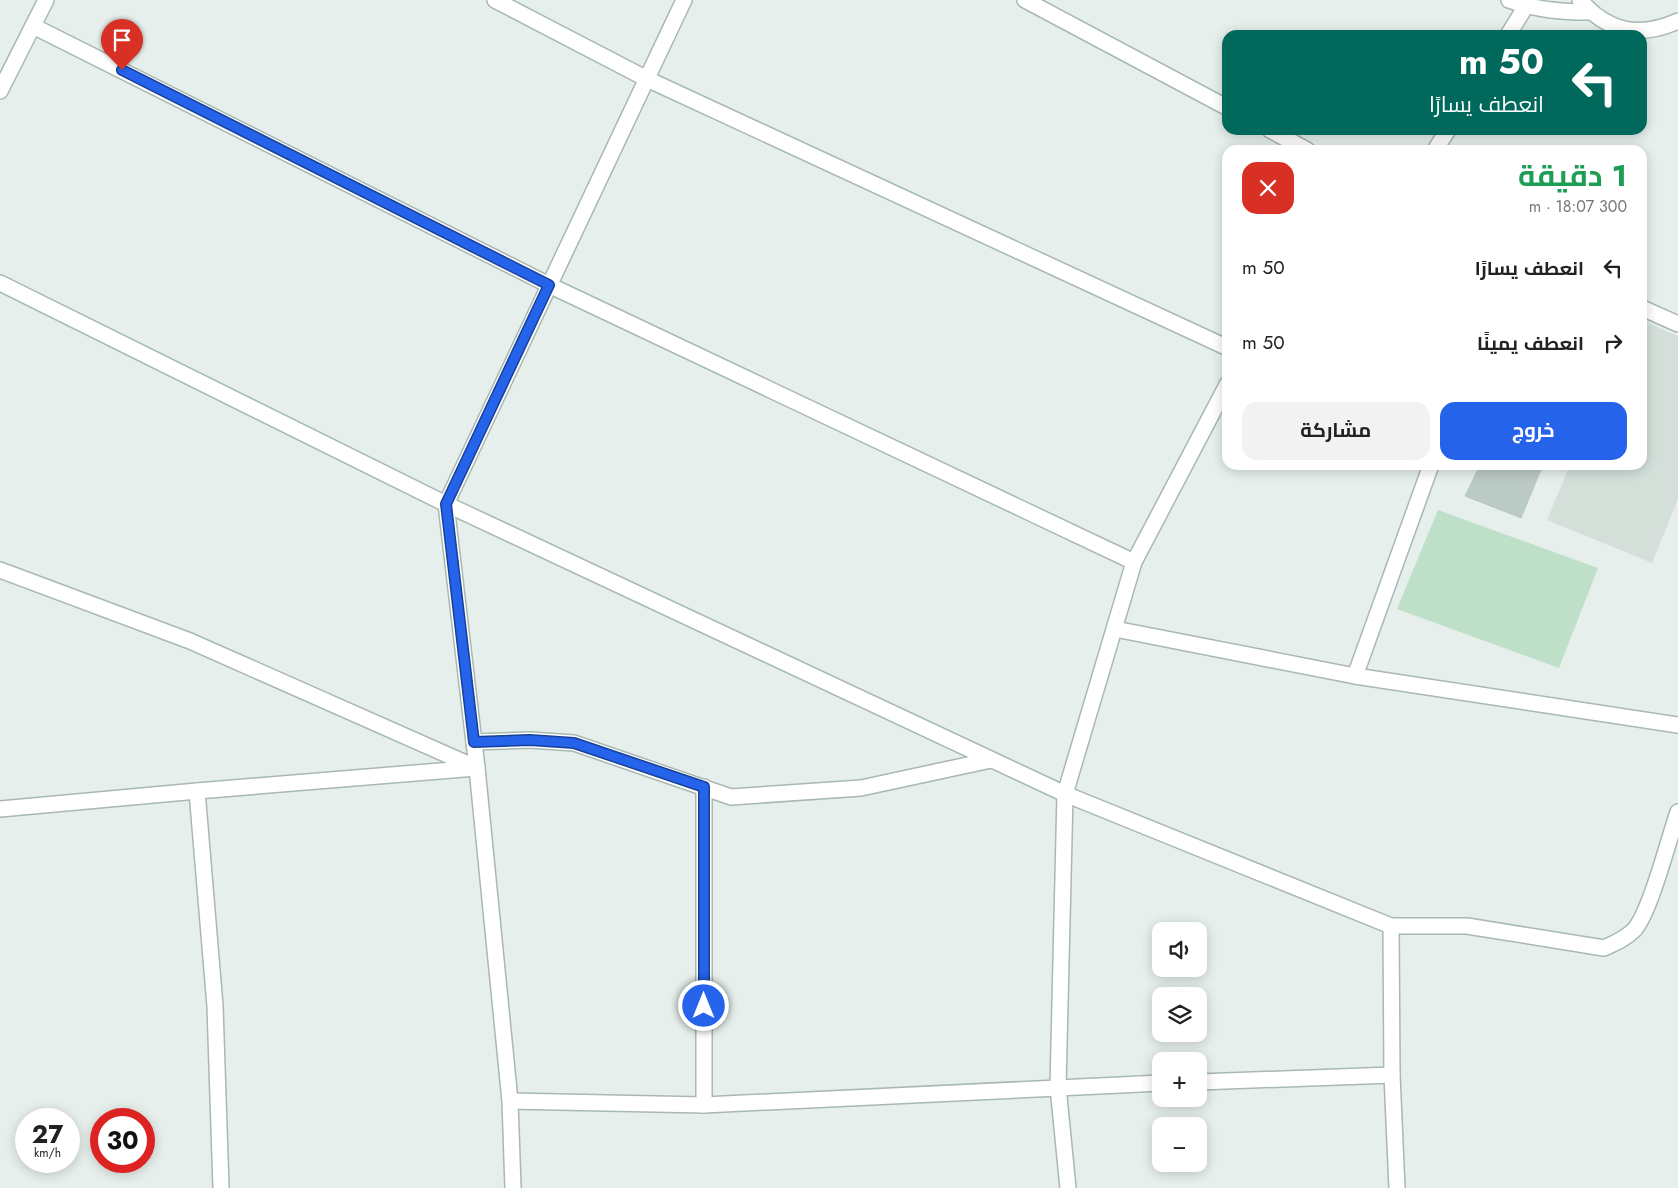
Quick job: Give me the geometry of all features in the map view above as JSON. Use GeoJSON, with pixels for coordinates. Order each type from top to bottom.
{"type":"FeatureCollection","features":[{"type":"Feature","properties":{"kind":"street"},"geometry":{"type":"LineString","coordinates":[[0,91],[46,0]]}},
{"type":"Feature","properties":{"kind":"street"},"geometry":{"type":"LineString","coordinates":[[495,0],[647,79],[1222,345]]}},
{"type":"Feature","properties":{"kind":"street"},"geometry":{"type":"LineString","coordinates":[[513,1188],[510,1100],[477,768],[446,504],[684,0]]}},
{"type":"Feature","properties":{"kind":"street"},"geometry":{"type":"LineString","coordinates":[[1025,0],[1222,105]]}},
{"type":"Feature","properties":{"kind":"street"},"geometry":{"type":"LineString","coordinates":[[1509,0],[1526,6],[1558,12],[1590,12]]}},
{"type":"Feature","properties":{"kind":"street"},"geometry":{"type":"LineString","coordinates":[[1580,0],[1590,12],[1606,23],[1624,30],[1652,30],[1678,20]]}},
{"type":"Feature","properties":{"kind":"street"},"geometry":{"type":"LineString","coordinates":[[1511,30],[1526,6]]}},
{"type":"Feature","properties":{"kind":"street"},"geometry":{"type":"LineString","coordinates":[[33,26],[549,285],[1134,562]]}},
{"type":"Feature","properties":{"kind":"street"},"geometry":{"type":"LineString","coordinates":[[1280,135],[1298,145]]}},
{"type":"Feature","properties":{"kind":"street"},"geometry":{"type":"LineString","coordinates":[[0,283],[446,504],[991,760],[1065,794],[1391,926],[1467,926],[1604,948],[1624,940],[1635,929],[1646,908],[1678,812]]}},
{"type":"Feature","properties":{"kind":"street"},"geometry":{"type":"LineString","coordinates":[[1647,310],[1678,324]]}},
{"type":"Feature","properties":{"kind":"street"},"geometry":{"type":"LineString","coordinates":[[1068,1188],[1058,1087],[1065,794],[1134,562],[1222,395]]}},
{"type":"Feature","properties":{"kind":"street"},"geometry":{"type":"LineString","coordinates":[[1354,676],[1429,470]]}},
{"type":"Feature","properties":{"kind":"street"},"geometry":{"type":"LineString","coordinates":[[0,570],[190,641],[477,768]]}},
{"type":"Feature","properties":{"kind":"street"},"geometry":{"type":"LineString","coordinates":[[1115,629],[1354,676],[1678,725]]}},
{"type":"Feature","properties":{"kind":"street"},"geometry":{"type":"LineString","coordinates":[[474,742],[530,740],[574,743],[731,797],[861,788],[991,760]]}},
{"type":"Feature","properties":{"kind":"street"},"geometry":{"type":"LineString","coordinates":[[0,810],[197,791],[477,768]]}},
{"type":"Feature","properties":{"kind":"street"},"geometry":{"type":"LineString","coordinates":[[704,787],[704,1105]]}},
{"type":"Feature","properties":{"kind":"street"},"geometry":{"type":"LineString","coordinates":[[197,791],[215,1006],[221,1188]]}},
{"type":"Feature","properties":{"kind":"street"},"geometry":{"type":"LineString","coordinates":[[1391,926],[1392,1075],[1397,1188]]}},
{"type":"Feature","properties":{"kind":"street"},"geometry":{"type":"LineString","coordinates":[[1207,1082],[1392,1075]]}},
{"type":"Feature","properties":{"kind":"street"},"geometry":{"type":"LineString","coordinates":[[510,1100],[704,1105],[1152,1083]]}},
{"type":"Feature","properties":{"kind":"shaded area"},"geometry":{"type":"Polygon","coordinates":[[[1647,323],[1678,336],[1678,499],[1652,563],[1547,520],[1568,470],[1647,470],[1647,323]]]}},
{"type":"Feature","properties":{"kind":"green space"},"geometry":{"type":"Polygon","coordinates":[[[1438,510],[1598,568],[1559,668],[1397,609],[1438,510]]]}},
{"type":"Feature","properties":{"kind":"building"},"geometry":{"type":"Polygon","coordinates":[[[1478,470],[1541,470],[1521,518],[1465,496],[1478,470]]]}},
{"type":"Feature","properties":{"kind":"route"},"geometry":{"type":"LineString","coordinates":[[122,70],[549,285],[446,504],[474,742],[530,740],[574,743],[704,787],[704,1006]]}}]}
